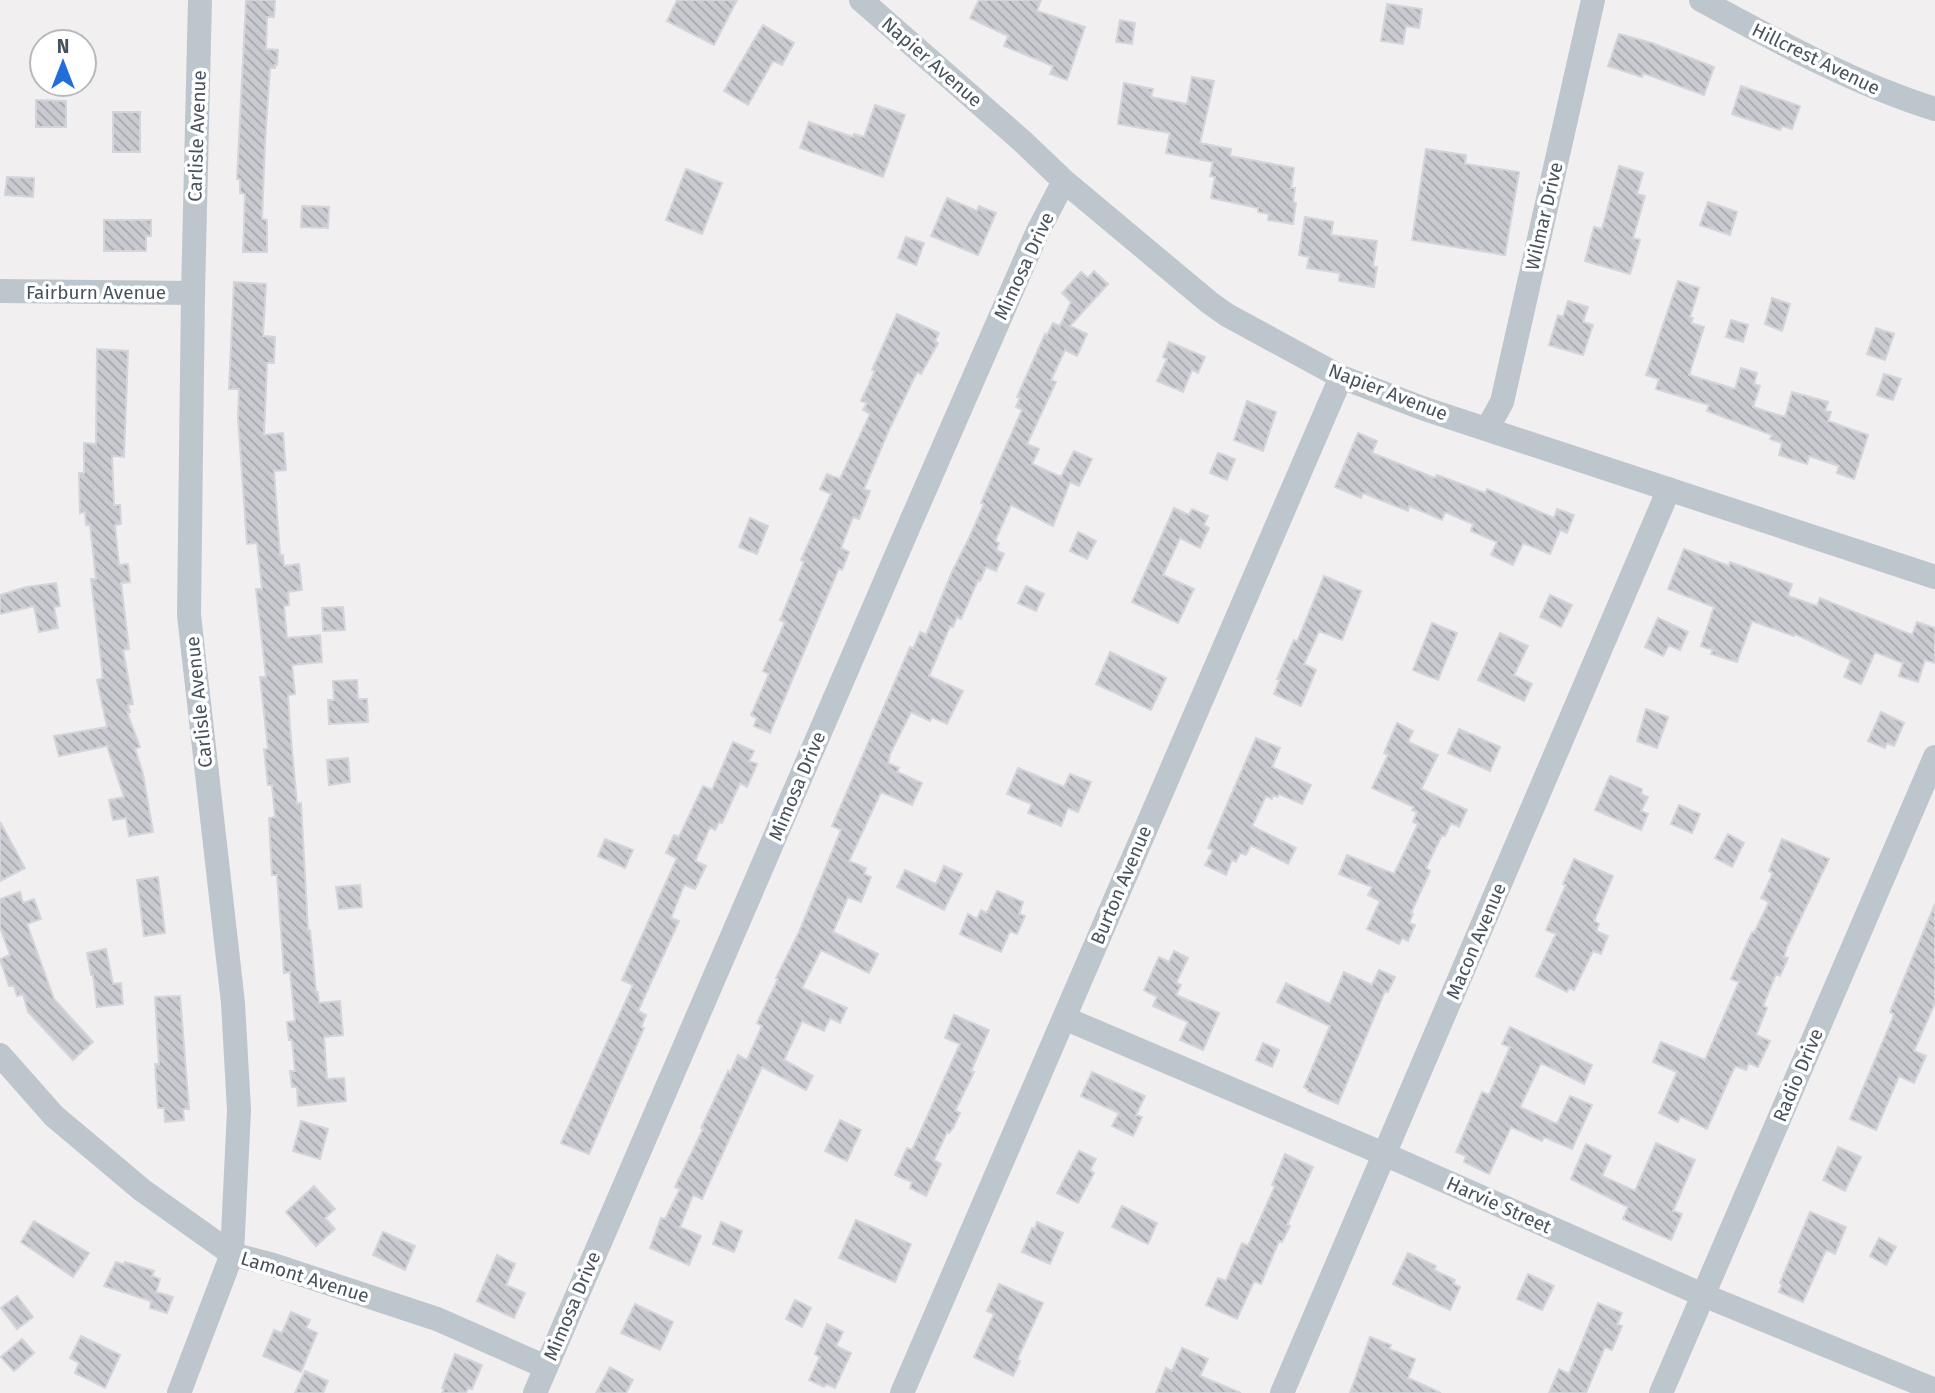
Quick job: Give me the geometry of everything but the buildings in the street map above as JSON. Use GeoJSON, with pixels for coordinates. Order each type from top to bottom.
{"type":"FeatureCollection","features":[{"type":"Feature","properties":{"kind":"street","name":"Carlisle Avenue"},"geometry":{"type":"LineString","coordinates":[[179,1393],[232,1254],[239,1110],[233,1003],[189,615],[200,0]]}},
{"type":"Feature","properties":{"kind":"street","name":"Napier Avenue"},"geometry":{"type":"LineString","coordinates":[[860,0],[1021,140],[1064,181],[1210,303],[1341,377],[1422,408],[1935,577]]}},
{"type":"Feature","properties":{"kind":"street","name":"Wilmar Drive"},"geometry":{"type":"LineString","coordinates":[[1486,429],[1502,402],[1593,0]]}},
{"type":"Feature","properties":{"kind":"street","name":"Hillcrest Avenue"},"geometry":{"type":"LineString","coordinates":[[1715,4],[1800,55],[1895,97],[1935,109]]}},
{"type":"Feature","properties":{"kind":"street","name":"Mimosa Drive"},"geometry":{"type":"LineString","coordinates":[[535,1393],[909,526],[1037,233],[1064,181]]}},
{"type":"Feature","properties":{"kind":"street","name":"Fairburn Avenue"},"geometry":{"type":"LineString","coordinates":[[0,291],[193,293]]}},
{"type":"Feature","properties":{"kind":"street","name":"Burton Avenue"},"geometry":{"type":"LineString","coordinates":[[902,1393],[1341,377]]}},
{"type":"Feature","properties":{"kind":"street","name":"Macon Avenue"},"geometry":{"type":"LineString","coordinates":[[1282,1393],[1669,489]]}},
{"type":"Feature","properties":{"kind":"street","name":"Radio Drive"},"geometry":{"type":"LineString","coordinates":[[1661,1393],[1935,757]]}},
{"type":"Feature","properties":{"kind":"street","name":"Harvie Street"},"geometry":{"type":"LineString","coordinates":[[1064,1017],[1703,1295],[1935,1390]]}},
{"type":"Feature","properties":{"kind":"street","name":"Lamont Avenue"},"geometry":{"type":"LineString","coordinates":[[0,1055],[54,1116],[142,1190],[232,1254],[437,1319],[546,1367]]}}]}
